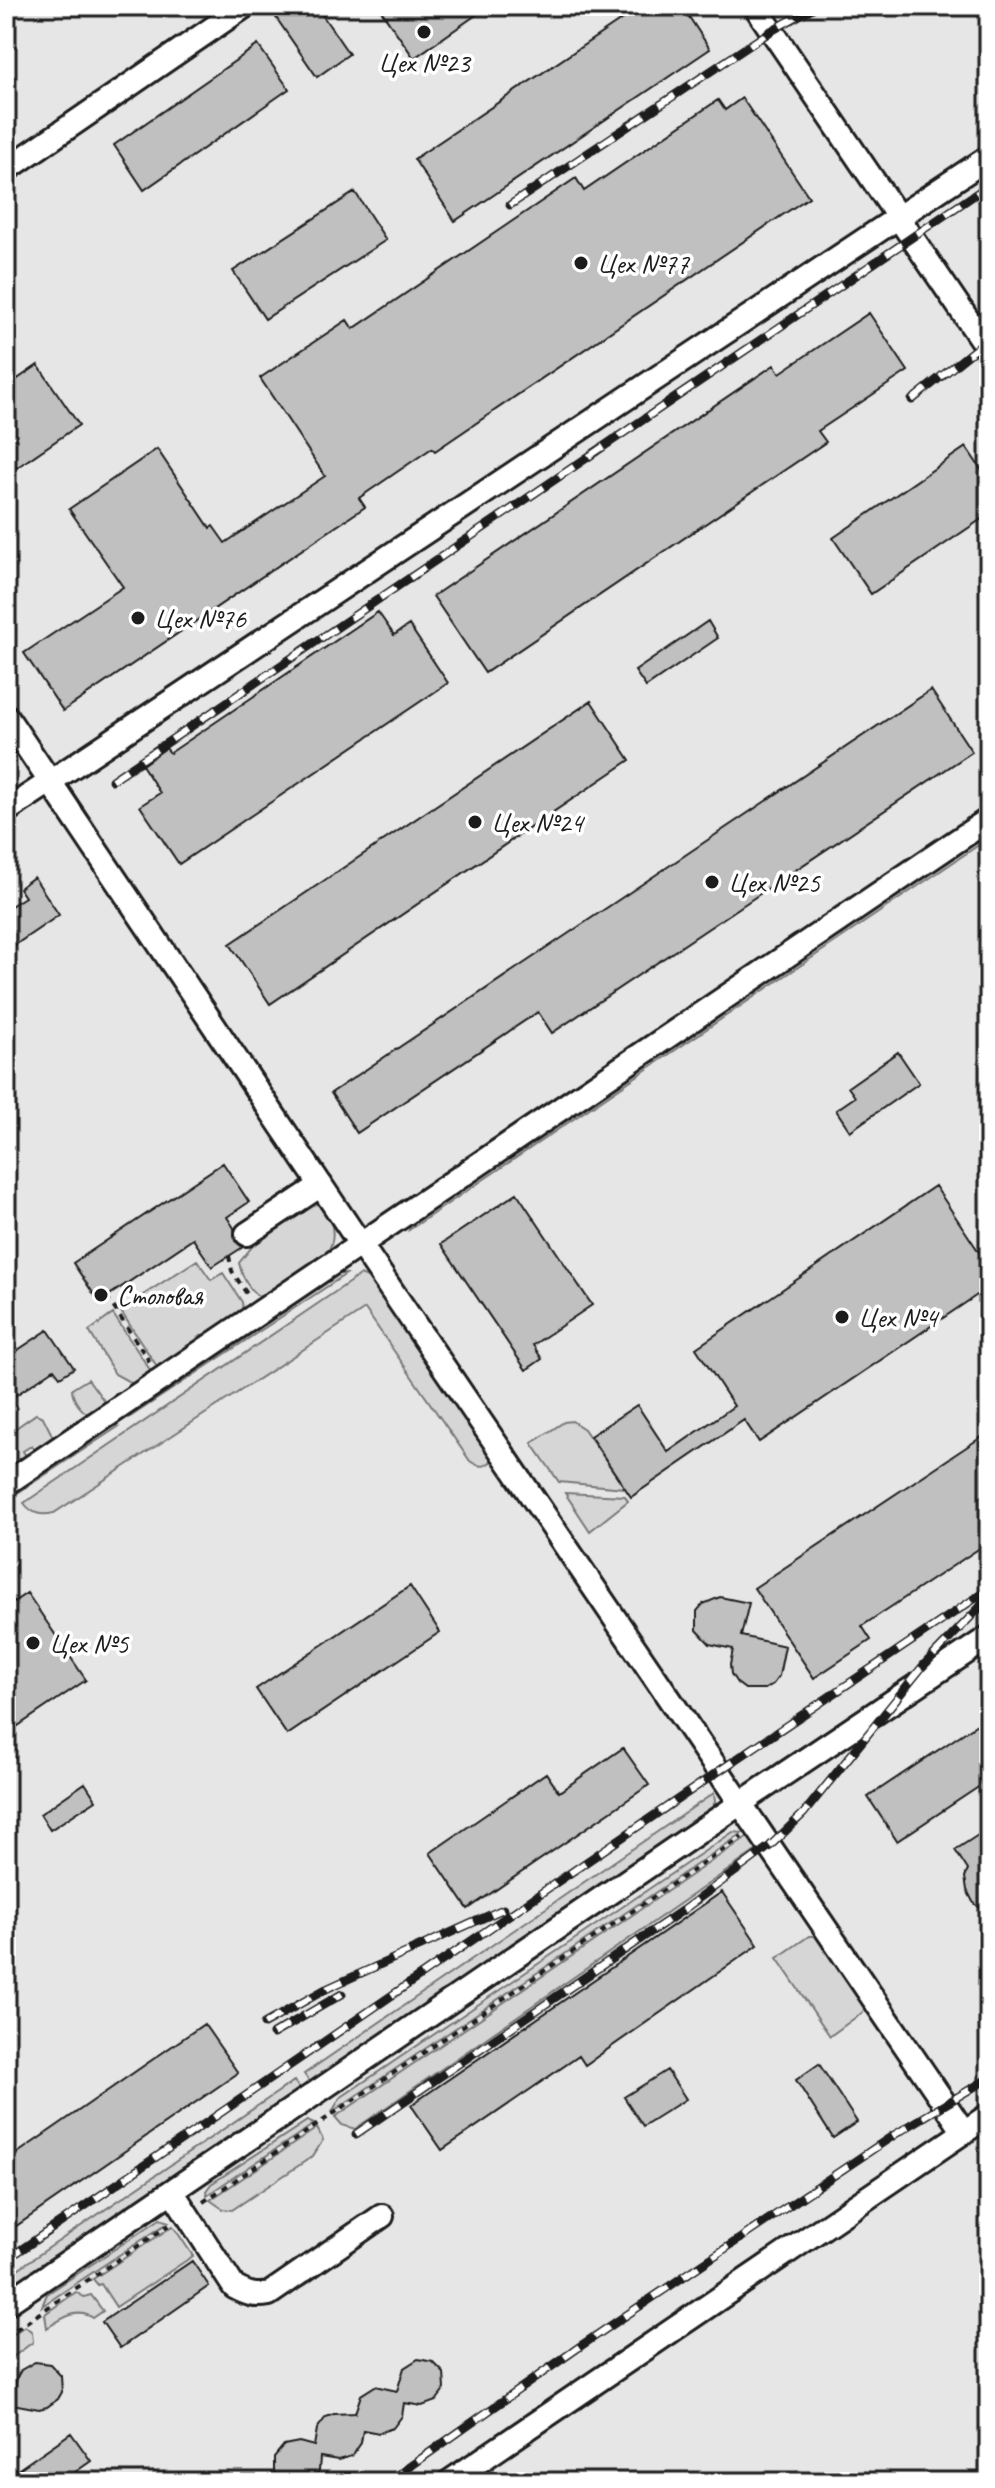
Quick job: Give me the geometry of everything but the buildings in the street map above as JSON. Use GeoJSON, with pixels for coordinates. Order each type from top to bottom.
{"type":"FeatureCollection","features":[{"type":"Feature","properties":{"kind":"lane"},"geometry":{"type":"LineString","coordinates":[[6,170],[245,6]]}},
{"type":"Feature","properties":{"kind":"lane"},"geometry":{"type":"LineString","coordinates":[[755,6],[989,351]]}},
{"type":"Feature","properties":{"kind":"lane"},"geometry":{"type":"LineString","coordinates":[[6,811],[989,157]]}},
{"type":"Feature","properties":{"kind":"lane"},"geometry":{"type":"LineString","coordinates":[[6,716],[964,2132]]}},
{"type":"Feature","properties":{"kind":"lane"},"geometry":{"type":"LineString","coordinates":[[6,1484],[989,819]]}},
{"type":"Feature","properties":{"kind":"lane"},"geometry":{"type":"LineString","coordinates":[[247,1234],[321,1185]]}},
{"type":"Feature","properties":{"kind":"lane"},"geometry":{"type":"LineString","coordinates":[[6,2304],[989,1637]]}},
{"type":"Feature","properties":{"kind":"lane"},"geometry":{"type":"LineString","coordinates":[[449,2482],[989,2115]]}},
{"type":"Feature","properties":{"kind":"lane"},"geometry":{"type":"LineString","coordinates":[[172,2191],[234,2287],[259,2296],[269,2294],[382,2216]]}},
{"type":"Feature","properties":{"kind":"path"},"geometry":{"type":"LineString","coordinates":[[229,1256],[232,1271],[259,1312]]}},
{"type":"Feature","properties":{"kind":"path"},"geometry":{"type":"LineString","coordinates":[[107,1297],[161,1379]]}},
{"type":"Feature","properties":{"kind":"path"},"geometry":{"type":"LineString","coordinates":[[6,2336],[757,1827]]}},
{"type":"Feature","properties":{"kind":"shaded area"},"geometry":{"type":"Polygon","coordinates":[[[6,6],[989,6],[989,2482],[6,2482],[6,6]]]}},
{"type":"Feature","properties":{"kind":"shaded area"},"geometry":{"type":"Polygon","coordinates":[[[989,831],[989,838],[409,1230],[412,1222],[989,831]]]}},
{"type":"Feature","properties":{"kind":"shaded area"},"geometry":{"type":"Polygon","coordinates":[[[315,1203],[321,1203],[329,1216],[333,1236],[329,1250],[325,1256],[264,1298],[259,1296],[247,1284],[239,1263],[255,1243],[315,1203]]]}},
{"type":"Feature","properties":{"kind":"shaded area"},"geometry":{"type":"Polygon","coordinates":[[[197,1260],[211,1280],[223,1273],[242,1302],[243,1312],[158,1368],[120,1310],[197,1260]]]}},
{"type":"Feature","properties":{"kind":"shaded area"},"geometry":{"type":"Polygon","coordinates":[[[346,1274],[130,1417],[133,1410],[333,1275],[346,1274]]]}},
{"type":"Feature","properties":{"kind":"shaded area"},"geometry":{"type":"Polygon","coordinates":[[[360,1275],[378,1282],[495,1455],[490,1462],[481,1466],[470,1461],[365,1309],[54,1513],[37,1513],[24,1503],[360,1275]]]}},
{"type":"Feature","properties":{"kind":"shaded area"},"geometry":{"type":"Polygon","coordinates":[[[113,1314],[152,1373],[135,1385],[115,1374],[89,1331],[113,1314]]]}},
{"type":"Feature","properties":{"kind":"shaded area"},"geometry":{"type":"Polygon","coordinates":[[[88,1379],[104,1401],[101,1408],[90,1415],[78,1404],[72,1389],[88,1379]]]}},
{"type":"Feature","properties":{"kind":"shaded area"},"geometry":{"type":"Polygon","coordinates":[[[36,1414],[43,1417],[53,1437],[35,1450],[31,1446],[23,1451],[26,1456],[13,1465],[9,1464],[6,1459],[6,1435],[36,1414]]]}},
{"type":"Feature","properties":{"kind":"shaded area"},"geometry":{"type":"Polygon","coordinates":[[[572,1421],[584,1429],[625,1488],[559,1482],[532,1443],[564,1422],[572,1421]]]}},
{"type":"Feature","properties":{"kind":"shaded area"},"geometry":{"type":"Polygon","coordinates":[[[109,1425],[118,1427],[19,1492],[22,1484],[109,1425]]]}},
{"type":"Feature","properties":{"kind":"shaded area"},"geometry":{"type":"Polygon","coordinates":[[[565,1493],[625,1496],[628,1501],[590,1531],[565,1493]]]}},
{"type":"Feature","properties":{"kind":"shaded area"},"geometry":{"type":"Polygon","coordinates":[[[714,1793],[715,1802],[710,1812],[314,2088],[304,2074],[714,1793]]]}},
{"type":"Feature","properties":{"kind":"shaded area"},"geometry":{"type":"Polygon","coordinates":[[[733,1832],[743,1833],[332,2112],[340,2098],[733,1832]]]}},
{"type":"Feature","properties":{"kind":"shaded area"},"geometry":{"type":"Polygon","coordinates":[[[750,1835],[760,1848],[355,2129],[342,2125],[335,2117],[750,1835]]]}},
{"type":"Feature","properties":{"kind":"shaded area"},"geometry":{"type":"Polygon","coordinates":[[[809,1936],[824,1940],[865,2005],[863,2012],[830,2036],[777,1958],[809,1936]]]}},
{"type":"Feature","properties":{"kind":"shaded area"},"geometry":{"type":"Polygon","coordinates":[[[294,2081],[304,2095],[6,2297],[6,2277],[294,2081]]]}},
{"type":"Feature","properties":{"kind":"shaded area"},"geometry":{"type":"Polygon","coordinates":[[[307,2121],[314,2124],[207,2195],[211,2184],[307,2121]]]}},
{"type":"Feature","properties":{"kind":"shaded area"},"geometry":{"type":"Polygon","coordinates":[[[317,2128],[323,2140],[313,2156],[232,2210],[223,2209],[210,2200],[317,2128]]]}},
{"type":"Feature","properties":{"kind":"shaded area"},"geometry":{"type":"Polygon","coordinates":[[[160,2219],[169,2222],[42,2306],[47,2294],[160,2219]]]}},
{"type":"Feature","properties":{"kind":"shaded area"},"geometry":{"type":"Polygon","coordinates":[[[173,2226],[193,2256],[116,2307],[101,2284],[98,2285],[93,2279],[173,2226]]]}},
{"type":"Feature","properties":{"kind":"shaded area"},"geometry":{"type":"Polygon","coordinates":[[[76,2292],[84,2297],[91,2295],[103,2311],[93,2318],[75,2314],[47,2328],[45,2314],[76,2292]]]}},
{"type":"Feature","properties":{"kind":"shaded area"},"geometry":{"type":"Polygon","coordinates":[[[25,2326],[32,2332],[33,2342],[6,2362],[6,2339],[25,2326]]]}},
{"type":"Feature","properties":{"kind":"railway"},"geometry":{"type":"LineString","coordinates":[[510,205],[771,31],[816,6]]}},
{"type":"Feature","properties":{"kind":"railway"},"geometry":{"type":"LineString","coordinates":[[112,780],[989,185]]}},
{"type":"Feature","properties":{"kind":"railway"},"geometry":{"type":"LineString","coordinates":[[912,400],[989,338]]}},
{"type":"Feature","properties":{"kind":"railway"},"geometry":{"type":"LineString","coordinates":[[6,2260],[989,1589]]}},
{"type":"Feature","properties":{"kind":"railway"},"geometry":{"type":"LineString","coordinates":[[356,2134],[683,1910],[770,1846],[804,1813],[923,1666],[986,1601]]}},
{"type":"Feature","properties":{"kind":"railway"},"geometry":{"type":"LineString","coordinates":[[264,2024],[326,1989],[503,1909]]}},
{"type":"Feature","properties":{"kind":"railway"},"geometry":{"type":"LineString","coordinates":[[273,2034],[342,1994]]}},
{"type":"Feature","properties":{"kind":"railway"},"geometry":{"type":"LineString","coordinates":[[388,2482],[582,2345],[894,2135],[989,2078]]}},
{"type":"Feature","properties":{"kind":"place","name":"Цех №23"},"geometry":{"type":"Point","coordinates":[424,32]}},
{"type":"Feature","properties":{"kind":"place","name":"Цех №77"},"geometry":{"type":"Point","coordinates":[581,263]}},
{"type":"Feature","properties":{"kind":"place","name":"Цех №76"},"geometry":{"type":"Point","coordinates":[138,618]}},
{"type":"Feature","properties":{"kind":"place","name":"Цех №24"},"geometry":{"type":"Point","coordinates":[475,822]}},
{"type":"Feature","properties":{"kind":"place","name":"Цех №25"},"geometry":{"type":"Point","coordinates":[712,882]}},
{"type":"Feature","properties":{"kind":"place","name":"Столовая"},"geometry":{"type":"Point","coordinates":[101,1295]}},
{"type":"Feature","properties":{"kind":"place","name":"Цех №4"},"geometry":{"type":"Point","coordinates":[842,1317]}},
{"type":"Feature","properties":{"kind":"place","name":"Цех №5"},"geometry":{"type":"Point","coordinates":[33,1643]}}]}
